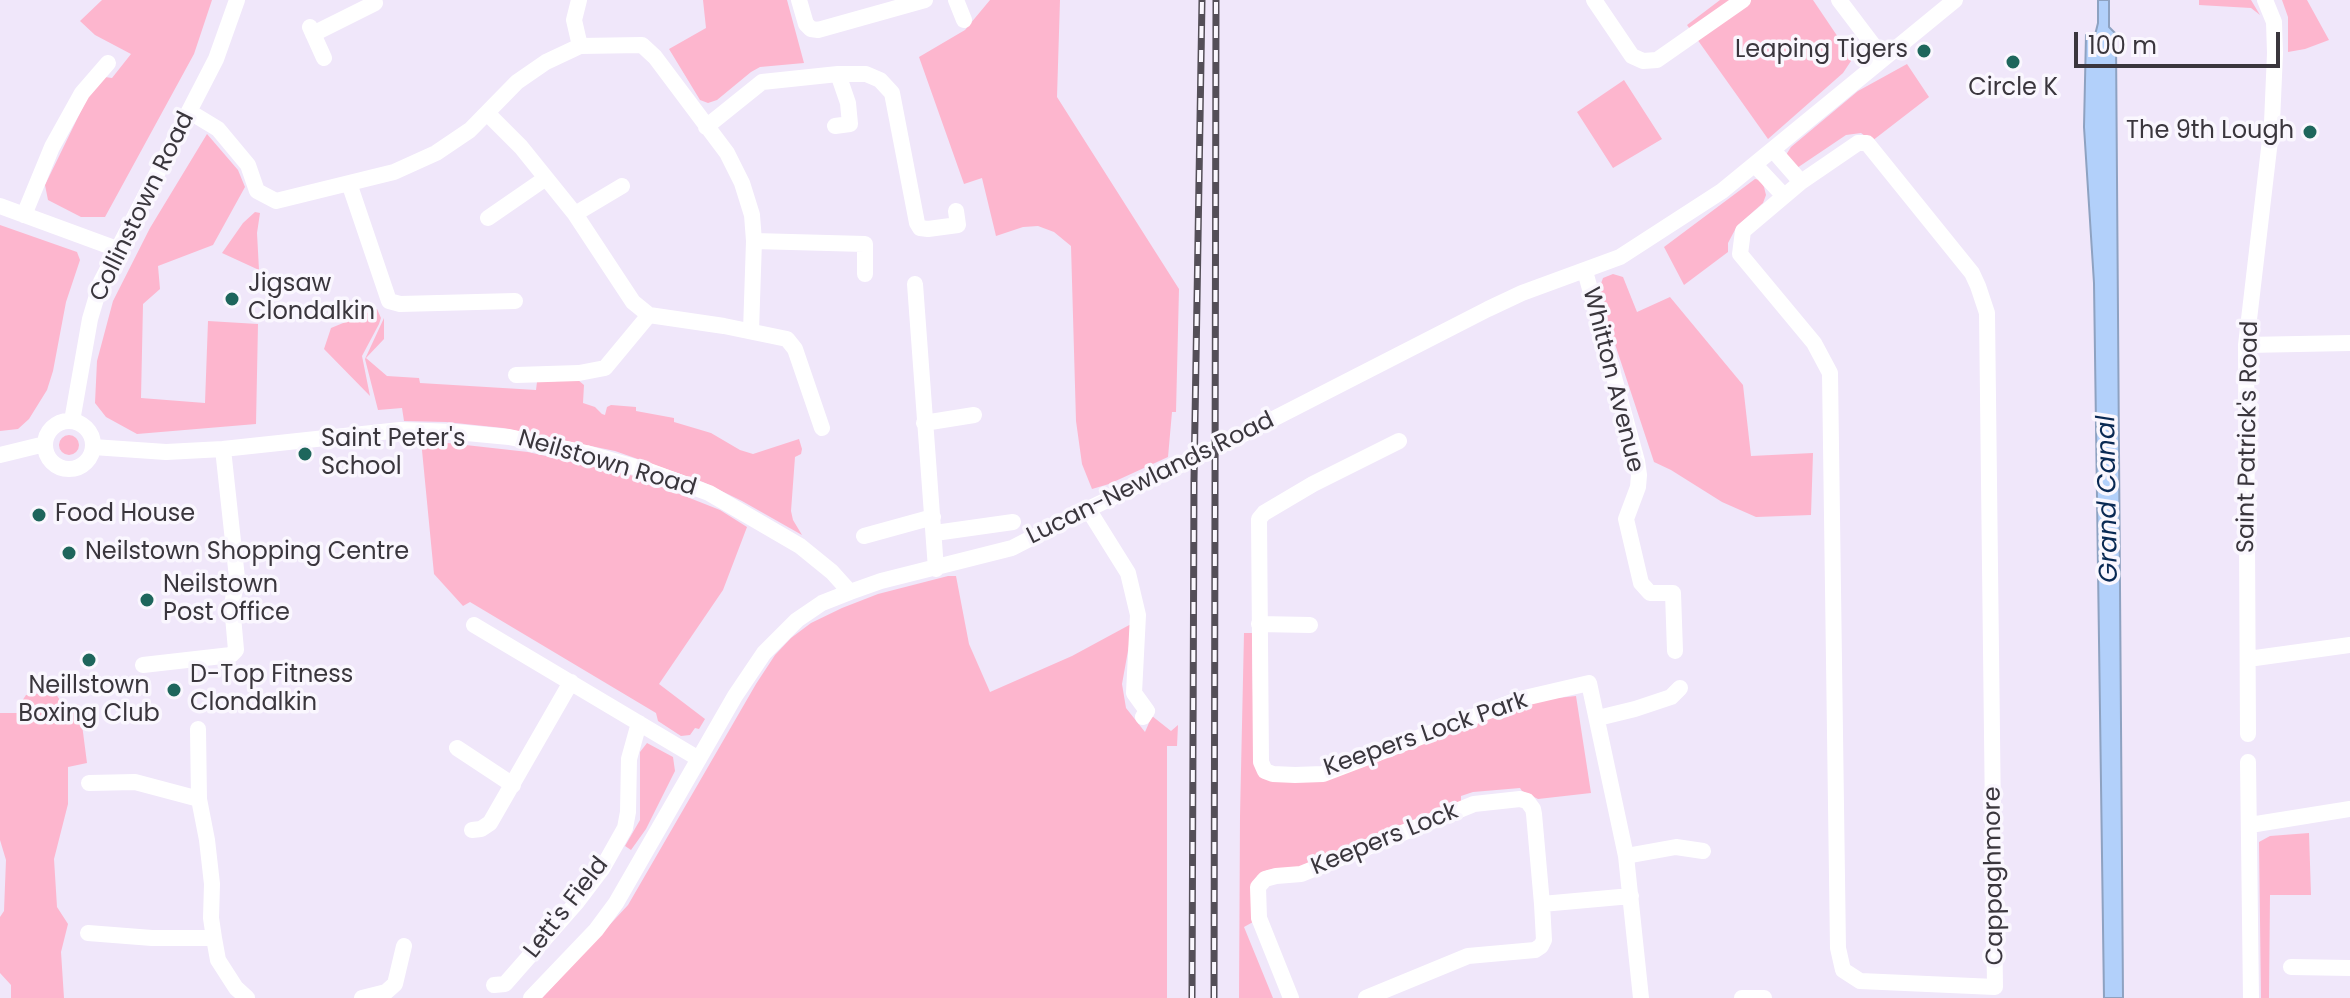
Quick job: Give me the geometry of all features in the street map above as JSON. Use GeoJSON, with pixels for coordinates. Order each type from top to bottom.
{"type":"FeatureCollection","features":[{"type":"Feature","properties":{"kind":"street","name":"Collinstown Road"},"geometry":{"type":"LineString","coordinates":[[72,421],[90,319],[101,282],[216,59],[237,0]]}},
{"type":"Feature","properties":{"kind":"street"},"geometry":{"type":"LineString","coordinates":[[324,58],[312,30],[375,3],[374,0]]}},
{"type":"Feature","properties":{"kind":"street"},"geometry":{"type":"LineString","coordinates":[[579,0],[574,20],[580,46]]}},
{"type":"Feature","properties":{"kind":"street"},"geometry":{"type":"LineString","coordinates":[[799,0],[806,24],[818,30],[925,0]]}},
{"type":"Feature","properties":{"kind":"street"},"geometry":{"type":"LineString","coordinates":[[956,0],[964,20]]}},
{"type":"Feature","properties":{"kind":"street"},"geometry":{"type":"LineString","coordinates":[[1594,0],[1632,56],[1643,61],[1657,60],[1743,0]]}},
{"type":"Feature","properties":{"kind":"street"},"geometry":{"type":"LineString","coordinates":[[1839,0],[1883,58]]}},
{"type":"Feature","properties":{"kind":"street","name":"Lucan-Newlands Road"},"geometry":{"type":"LineString","coordinates":[[531,998],[596,930],[616,903],[735,696],[764,653],[797,620],[822,603],[881,581],[1012,548],[1165,474],[1488,309],[1620,257],[1722,191],[1955,0]]}},
{"type":"Feature","properties":{"kind":"street","name":"Saint Patrick's Road"},"geometry":{"type":"LineString","coordinates":[[2248,734],[2246,345],[2272,123],[2274,22],[2265,0]]}},
{"type":"Feature","properties":{"kind":"street"},"geometry":{"type":"LineString","coordinates":[[190,112],[218,129],[248,165],[257,191],[276,201],[394,172],[436,153],[470,130],[517,82],[546,62],[580,46],[642,45],[655,57],[727,153],[742,183],[752,215],[754,241],[751,331]]}},
{"type":"Feature","properties":{"kind":"street"},"geometry":{"type":"LineString","coordinates":[[24,215],[52,147],[82,93],[108,63]]}},
{"type":"Feature","properties":{"kind":"street"},"geometry":{"type":"LineString","coordinates":[[835,126],[850,124],[848,103],[838,74]]}},
{"type":"Feature","properties":{"kind":"street"},"geometry":{"type":"LineString","coordinates":[[706,127],[762,82],[866,74],[880,80],[892,93],[920,228],[958,225],[956,211]]}},
{"type":"Feature","properties":{"kind":"street"},"geometry":{"type":"LineString","coordinates":[[487,113],[521,147],[575,214],[633,302],[649,315],[787,339],[795,349],[822,428]]}},
{"type":"Feature","properties":{"kind":"street","name":"Cappaghmore"},"geometry":{"type":"LineString","coordinates":[[1867,143],[1972,273],[1987,313],[1995,992],[1860,981],[1843,970],[1837,932],[1830,373],[1814,343],[1740,254],[1743,231],[1784,196],[1849,147],[1867,143]]}},
{"type":"Feature","properties":{"kind":"street"},"geometry":{"type":"LineString","coordinates":[[1773,150],[1801,182]]}},
{"type":"Feature","properties":{"kind":"street"},"geometry":{"type":"LineString","coordinates":[[1755,165],[1784,196]]}},
{"type":"Feature","properties":{"kind":"street"},"geometry":{"type":"LineString","coordinates":[[488,218],[546,178]]}},
{"type":"Feature","properties":{"kind":"street"},"geometry":{"type":"LineString","coordinates":[[349,183],[389,301],[400,304],[515,301]]}},
{"type":"Feature","properties":{"kind":"street"},"geometry":{"type":"LineString","coordinates":[[575,214],[622,186]]}},
{"type":"Feature","properties":{"kind":"street"},"geometry":{"type":"LineString","coordinates":[[0,206],[117,249]]}},
{"type":"Feature","properties":{"kind":"street"},"geometry":{"type":"LineString","coordinates":[[754,241],[865,244],[865,274]]}},
{"type":"Feature","properties":{"kind":"street","name":"Whitton Avenue"},"geometry":{"type":"LineString","coordinates":[[1585,271],[1637,461],[1638,487],[1626,519],[1641,583],[1650,593],[1673,593],[1675,651]]}},
{"type":"Feature","properties":{"kind":"street"},"geometry":{"type":"LineString","coordinates":[[915,284],[936,569]]}},
{"type":"Feature","properties":{"kind":"street"},"geometry":{"type":"LineString","coordinates":[[516,375],[579,373],[605,368],[649,315]]}},
{"type":"Feature","properties":{"kind":"street"},"geometry":{"type":"LineString","coordinates":[[2246,345],[2350,343]]}},
{"type":"Feature","properties":{"kind":"street"},"geometry":{"type":"LineString","coordinates":[[924,423],[974,415]]}},
{"type":"Feature","properties":{"kind":"street"},"geometry":{"type":"LineString","coordinates":[[72,421],[85,426],[90,432],[93,447],[83,465],[66,469],[50,460],[45,444],[47,434],[54,426],[72,421]]}},
{"type":"Feature","properties":{"kind":"street","name":"Neilstown Road"},"geometry":{"type":"LineString","coordinates":[[93,447],[166,452],[223,449],[400,430],[509,437],[586,453],[709,493],[800,546],[832,572],[850,592]]}},
{"type":"Feature","properties":{"kind":"street","name":"Keepers Lock Park"},"geometry":{"type":"LineString","coordinates":[[1399,441],[1313,484],[1259,519],[1261,762],[1265,771],[1273,774],[1323,774],[1520,699],[1589,683],[1598,718]]}},
{"type":"Feature","properties":{"kind":"street"},"geometry":{"type":"LineString","coordinates":[[0,455],[45,444]]}},
{"type":"Feature","properties":{"kind":"street"},"geometry":{"type":"LineString","coordinates":[[143,665],[231,655],[236,650],[232,605],[237,578],[223,449]]}},
{"type":"Feature","properties":{"kind":"street"},"geometry":{"type":"LineString","coordinates":[[1088,509],[1128,573],[1138,615],[1134,693],[1147,711],[1143,717]]}},
{"type":"Feature","properties":{"kind":"street"},"geometry":{"type":"LineString","coordinates":[[864,536],[934,525],[1013,522]]}},
{"type":"Feature","properties":{"kind":"street"},"geometry":{"type":"LineString","coordinates":[[1259,624],[1310,625]]}},
{"type":"Feature","properties":{"kind":"street"},"geometry":{"type":"LineString","coordinates":[[474,625],[699,759]]}},
{"type":"Feature","properties":{"kind":"street"},"geometry":{"type":"LineString","coordinates":[[2248,659],[2350,645]]}},
{"type":"Feature","properties":{"kind":"street"},"geometry":{"type":"LineString","coordinates":[[472,830],[490,823],[571,682]]}},
{"type":"Feature","properties":{"kind":"street"},"geometry":{"type":"LineString","coordinates":[[1641,998],[1626,856],[1598,718],[1671,697],[1680,688]]}},
{"type":"Feature","properties":{"kind":"street","name":"Lett's Field"},"geometry":{"type":"LineString","coordinates":[[494,985],[505,984],[577,902],[602,869],[625,828],[629,759],[639,723]]}},
{"type":"Feature","properties":{"kind":"street"},"geometry":{"type":"LineString","coordinates":[[198,729],[199,799],[207,840],[212,884],[211,918],[218,960],[236,988],[247,998]]}},
{"type":"Feature","properties":{"kind":"street"},"geometry":{"type":"LineString","coordinates":[[457,748],[513,785]]}},
{"type":"Feature","properties":{"kind":"street"},"geometry":{"type":"LineString","coordinates":[[2248,762],[2251,998]]}},
{"type":"Feature","properties":{"kind":"street"},"geometry":{"type":"LineString","coordinates":[[89,783],[135,782],[199,799]]}},
{"type":"Feature","properties":{"kind":"street","name":"Keepers Lock"},"geometry":{"type":"LineString","coordinates":[[1291,998],[1259,918],[1258,887],[1265,879],[1301,874],[1474,804],[1527,801],[1533,809],[1542,904],[1544,940],[1541,946],[1535,950],[1468,956],[1366,998]]}},
{"type":"Feature","properties":{"kind":"street"},"geometry":{"type":"LineString","coordinates":[[2250,825],[2350,809]]}},
{"type":"Feature","properties":{"kind":"street"},"geometry":{"type":"LineString","coordinates":[[1626,856],[1676,847],[1703,851]]}},
{"type":"Feature","properties":{"kind":"street"},"geometry":{"type":"LineString","coordinates":[[1542,904],[1631,896]]}},
{"type":"Feature","properties":{"kind":"street"},"geometry":{"type":"LineString","coordinates":[[88,933],[152,938],[214,938]]}},
{"type":"Feature","properties":{"kind":"street"},"geometry":{"type":"LineString","coordinates":[[362,998],[386,992],[395,984],[404,946]]}},
{"type":"Feature","properties":{"kind":"street"},"geometry":{"type":"LineString","coordinates":[[2291,967],[2350,968]]}},
{"type":"Feature","properties":{"kind":"street"},"geometry":{"type":"LineString","coordinates":[[1742,998],[1764,998]]}},
{"type":"Feature","properties":{"kind":"shaded area"},"geometry":{"type":"Polygon","coordinates":[[[102,0],[212,0],[194,54],[105,217],[81,217],[48,200],[45,185],[98,76],[112,78],[131,54],[95,35],[80,21],[102,0]]]}},
{"type":"Feature","properties":{"kind":"shaded area"},"geometry":{"type":"Polygon","coordinates":[[[703,0],[787,0],[804,63],[760,67],[717,100],[708,103],[700,100],[669,49],[706,28],[703,0]]]}},
{"type":"Feature","properties":{"kind":"shaded area"},"geometry":{"type":"Polygon","coordinates":[[[990,0],[1060,0],[1057,97],[1179,289],[1176,412],[1172,412],[1168,457],[1092,489],[1082,464],[1076,421],[1071,246],[1054,232],[1038,226],[1023,227],[996,236],[982,178],[964,184],[919,57],[965,30],[990,0]]]}},
{"type":"Feature","properties":{"kind":"shaded area"},"geometry":{"type":"Polygon","coordinates":[[[1720,0],[1813,0],[1851,61],[1843,73],[1768,139],[1687,25],[1720,0]]]}},
{"type":"Feature","properties":{"kind":"shaded area"},"geometry":{"type":"Polygon","coordinates":[[[2199,0],[2251,0],[2260,15],[2251,8],[2199,5],[2199,0]]]}},
{"type":"Feature","properties":{"kind":"shaded area"},"geometry":{"type":"Polygon","coordinates":[[[2282,0],[2307,0],[2329,40],[2288,52],[2288,17],[2282,0]]]}},
{"type":"Feature","properties":{"kind":"shaded area"},"geometry":{"type":"Polygon","coordinates":[[[1907,64],[1929,97],[1872,141],[1861,133],[1846,135],[1797,168],[1786,155],[1791,147],[1858,91],[1907,64]]]}},
{"type":"Feature","properties":{"kind":"shaded area"},"geometry":{"type":"Polygon","coordinates":[[[1624,80],[1662,139],[1613,168],[1577,112],[1624,80]]]}},
{"type":"Feature","properties":{"kind":"shaded area"},"geometry":{"type":"Polygon","coordinates":[[[207,134],[238,170],[245,187],[213,245],[158,266],[160,289],[143,304],[141,398],[205,403],[208,321],[258,324],[256,424],[137,434],[106,417],[95,403],[97,361],[113,301],[150,228],[207,134]]]}},
{"type":"Feature","properties":{"kind":"shaded area"},"geometry":{"type":"Polygon","coordinates":[[[1755,179],[1760,180],[1764,187],[1766,195],[1763,203],[1737,226],[1728,243],[1728,252],[1684,285],[1664,247],[1755,179]]]}},
{"type":"Feature","properties":{"kind":"shaded area"},"geometry":{"type":"Polygon","coordinates":[[[255,212],[260,213],[257,233],[259,270],[222,253],[243,223],[255,212]]]}},
{"type":"Feature","properties":{"kind":"shaded area"},"geometry":{"type":"Polygon","coordinates":[[[0,225],[77,252],[80,260],[66,302],[47,390],[29,419],[18,429],[0,431],[0,225]]]}},
{"type":"Feature","properties":{"kind":"shaded area"},"geometry":{"type":"Polygon","coordinates":[[[1613,274],[1623,277],[1637,312],[1670,297],[1743,385],[1751,456],[1813,453],[1811,515],[1756,517],[1722,502],[1654,462],[1599,289],[1603,278],[1613,274]]]}},
{"type":"Feature","properties":{"kind":"shaded area"},"geometry":{"type":"Polygon","coordinates":[[[377,309],[381,318],[362,356],[370,396],[324,349],[331,328],[377,309]]]}},
{"type":"Feature","properties":{"kind":"shaded area"},"geometry":{"type":"Polygon","coordinates":[[[384,318],[384,339],[366,358],[387,376],[419,378],[420,383],[536,390],[537,382],[578,380],[584,385],[583,403],[605,415],[607,407],[611,405],[636,407],[636,411],[674,418],[674,422],[711,433],[753,454],[799,439],[802,449],[801,454],[795,457],[791,511],[802,535],[703,482],[615,451],[503,428],[404,421],[402,408],[378,410],[365,359],[384,318]]]}},
{"type":"Feature","properties":{"kind":"shaded area"},"geometry":{"type":"Polygon","coordinates":[[[69,435],[76,438],[79,445],[76,452],[69,455],[62,452],[59,445],[62,438],[69,435]]]}},
{"type":"Feature","properties":{"kind":"shaded area"},"geometry":{"type":"Polygon","coordinates":[[[421,440],[528,452],[634,476],[720,510],[747,527],[723,590],[659,684],[705,719],[699,729],[681,736],[658,721],[656,713],[470,602],[463,606],[434,574],[421,440]]]}},
{"type":"Feature","properties":{"kind":"shaded area"},"geometry":{"type":"Polygon","coordinates":[[[956,576],[969,644],[990,692],[1072,656],[1133,623],[1122,684],[1126,708],[1145,732],[1152,716],[1171,731],[1178,725],[1177,746],[1167,746],[1167,998],[542,998],[628,905],[756,684],[775,655],[791,638],[811,623],[842,608],[878,594],[956,576]]]}},
{"type":"Feature","properties":{"kind":"shaded area"},"geometry":{"type":"Polygon","coordinates":[[[1244,633],[1252,633],[1254,762],[1290,780],[1529,701],[1576,696],[1591,793],[1538,799],[1520,788],[1473,792],[1461,796],[1461,801],[1298,868],[1267,870],[1257,876],[1253,922],[1244,927],[1273,998],[1239,998],[1244,633]]]}},
{"type":"Feature","properties":{"kind":"shaded area"},"geometry":{"type":"Polygon","coordinates":[[[56,694],[63,705],[78,704],[87,763],[68,767],[68,804],[54,859],[57,907],[68,924],[61,952],[64,998],[11,998],[11,985],[0,973],[0,917],[4,911],[6,860],[0,840],[0,713],[18,713],[26,695],[56,694]]]}},
{"type":"Feature","properties":{"kind":"shaded area"},"geometry":{"type":"Polygon","coordinates":[[[647,743],[673,757],[675,771],[646,829],[631,850],[625,846],[640,820],[640,752],[647,743]]]}},
{"type":"Feature","properties":{"kind":"shaded area"},"geometry":{"type":"Polygon","coordinates":[[[2309,833],[2311,895],[2270,895],[2269,998],[2261,998],[2259,842],[2270,836],[2309,833]]]}},
{"type":"Feature","properties":{"kind":"water","name":"Grand Canal"},"geometry":{"type":"Polygon","coordinates":[[[2098,0],[2109,0],[2109,27],[2115,33],[2116,43],[2123,998],[2104,998],[2094,283],[2084,127],[2086,35],[2095,35],[2098,0]]]}},
{"type":"Feature","properties":{"kind":"railway"},"geometry":{"type":"LineString","coordinates":[[1192,998],[1194,480],[1202,0]]}},
{"type":"Feature","properties":{"kind":"railway"},"geometry":{"type":"LineString","coordinates":[[1214,998],[1216,0]]}},
{"type":"Feature","properties":{"kind":"place","name":"Leaping Tigers"},"geometry":{"type":"Point","coordinates":[1924,51]}},
{"type":"Feature","properties":{"kind":"place","name":"Circle K"},"geometry":{"type":"Point","coordinates":[2013,62]}},
{"type":"Feature","properties":{"kind":"place","name":"The 9th Lough"},"geometry":{"type":"Point","coordinates":[2310,132]}},
{"type":"Feature","properties":{"kind":"place","name":"Jigsaw Clondalkin"},"geometry":{"type":"Point","coordinates":[232,299]}},
{"type":"Feature","properties":{"kind":"place","name":"Saint Peter's School"},"geometry":{"type":"Point","coordinates":[305,454]}},
{"type":"Feature","properties":{"kind":"place","name":"Food House"},"geometry":{"type":"Point","coordinates":[39,515]}},
{"type":"Feature","properties":{"kind":"place","name":"Neilstown Shopping Centre"},"geometry":{"type":"Point","coordinates":[69,553]}},
{"type":"Feature","properties":{"kind":"place","name":"Neilstown Post Office"},"geometry":{"type":"Point","coordinates":[147,600]}},
{"type":"Feature","properties":{"kind":"place","name":"Neillstown Boxing Club"},"geometry":{"type":"Point","coordinates":[89,660]}},
{"type":"Feature","properties":{"kind":"place","name":"D-Top Fitness Clondalkin"},"geometry":{"type":"Point","coordinates":[174,690]}}]}
